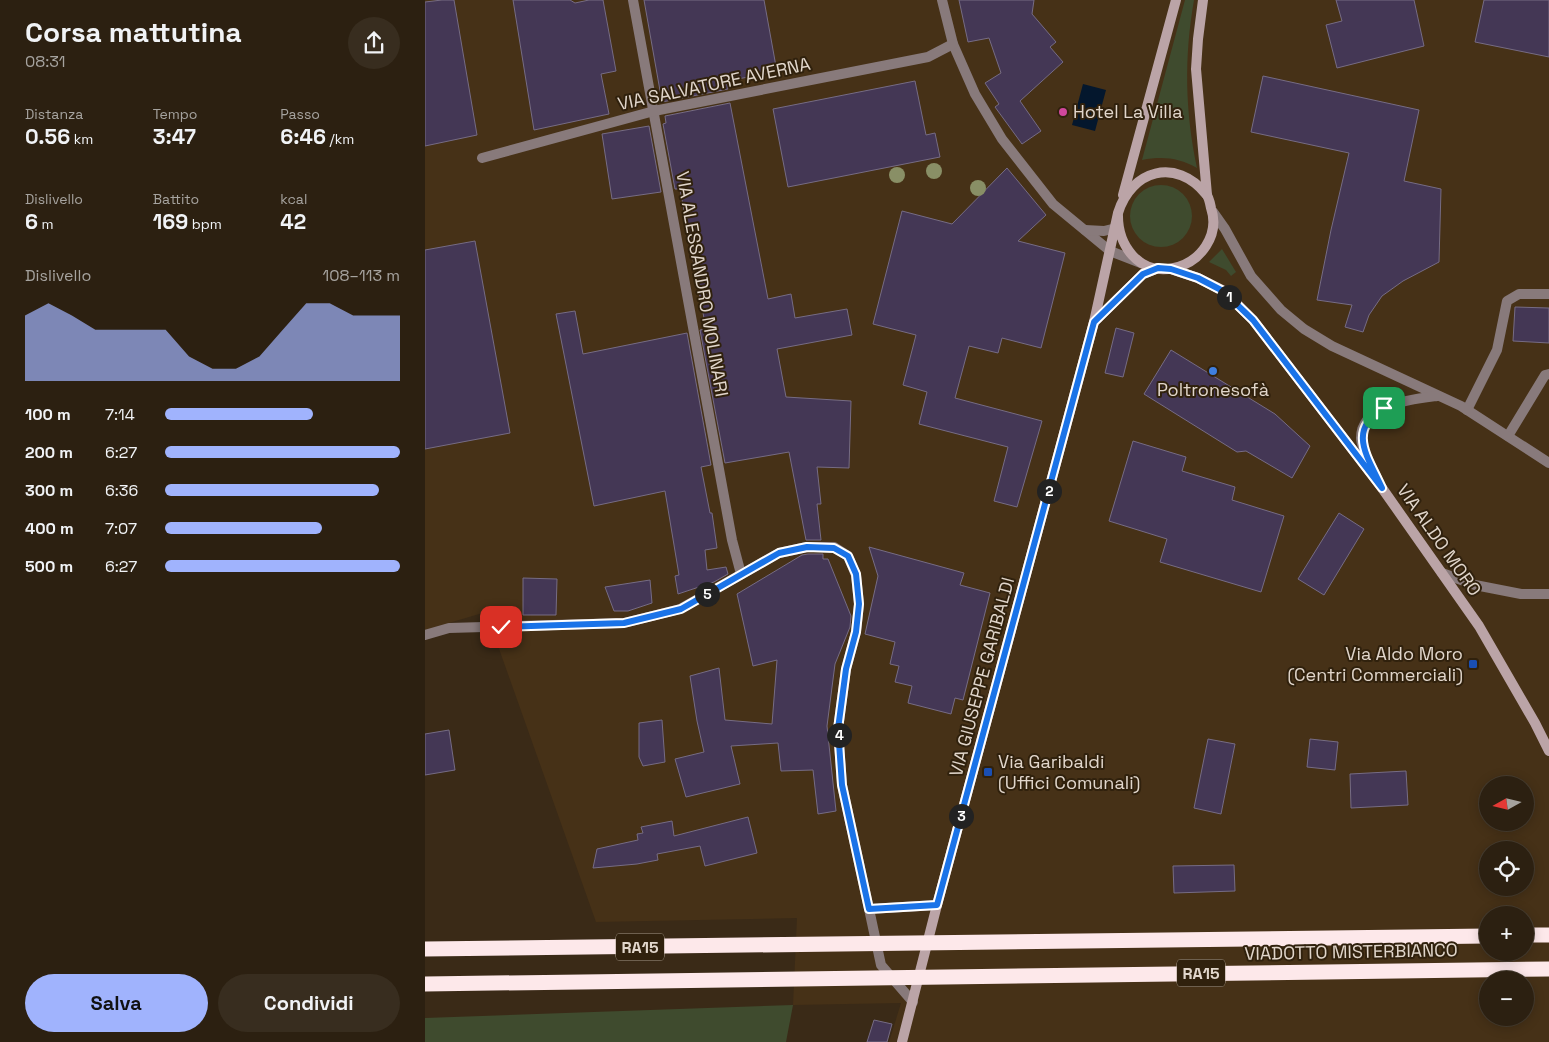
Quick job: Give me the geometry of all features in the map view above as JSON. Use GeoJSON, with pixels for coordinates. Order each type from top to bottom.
{"type":"FeatureCollection","features":[{"type":"Feature","properties":{"kind":"highway"},"geometry":{"type":"LineString","coordinates":[[1534,935],[1549,935]]}},
{"type":"Feature","properties":{"kind":"highway","name":"VIADOTTO MISTERBIANCO"},"geometry":{"type":"LineString","coordinates":[[425,949],[1479,936]]}},
{"type":"Feature","properties":{"kind":"highway","name":"VIADOTTO MISTERBIANCO"},"geometry":{"type":"LineString","coordinates":[[425,984],[1549,968]]}},
{"type":"Feature","properties":{"kind":"main road"},"geometry":{"type":"LineString","coordinates":[[1116,228],[1118,213],[1176,0]]}},
{"type":"Feature","properties":{"kind":"main road"},"geometry":{"type":"LineString","coordinates":[[1118,213],[1117,226],[1123,244],[1135,258],[1146,265],[1171,269],[1181,266],[1192,261],[1207,245],[1212,229],[1213,212],[1207,195],[1198,103],[1197,69],[1198,39],[1203,0]]}},
{"type":"Feature","properties":{"kind":"main road"},"geometry":{"type":"LineString","coordinates":[[1122,201],[1128,190],[1137,182],[1148,176],[1160,173],[1173,173],[1185,177],[1207,195]]}},
{"type":"Feature","properties":{"kind":"main road","name":"VIA GIUSEPPE GARIBALDI"},"geometry":{"type":"LineString","coordinates":[[902,1042],[1094,322],[1116,228]]}},
{"type":"Feature","properties":{"kind":"main road"},"geometry":{"type":"LineString","coordinates":[[1094,322],[1143,274],[1158,268]]}},
{"type":"Feature","properties":{"kind":"main road","name":"VIA ALDO MORO"},"geometry":{"type":"LineString","coordinates":[[1171,269],[1198,278],[1223,291],[1253,320],[1382,488],[1479,626],[1549,751]]}},
{"type":"Feature","properties":{"kind":"street","name":"VIA ALESSANDRO MOLINARI"},"geometry":{"type":"LineString","coordinates":[[633,0],[732,540],[741,574]]}},
{"type":"Feature","properties":{"kind":"street"},"geometry":{"type":"LineString","coordinates":[[943,0],[953,44],[975,94],[1002,139],[1053,204],[1110,251],[1146,265]]}},
{"type":"Feature","properties":{"kind":"street","name":"VIA SALVATORE AVERNA"},"geometry":{"type":"LineString","coordinates":[[482,158],[654,110],[928,57],[953,44]]}},
{"type":"Feature","properties":{"kind":"street"},"geometry":{"type":"LineString","coordinates":[[1213,212],[1225,229],[1251,276],[1281,310],[1304,329],[1332,346],[1467,410],[1549,463]]}},
{"type":"Feature","properties":{"kind":"street"},"geometry":{"type":"LineString","coordinates":[[1085,230],[1104,231],[1116,228]]}},
{"type":"Feature","properties":{"kind":"street"},"geometry":{"type":"LineString","coordinates":[[1467,410],[1497,350],[1507,301],[1519,294],[1549,294]]}},
{"type":"Feature","properties":{"kind":"street"},"geometry":{"type":"LineString","coordinates":[[1508,436],[1545,375],[1549,374]]}},
{"type":"Feature","properties":{"kind":"street"},"geometry":{"type":"LineString","coordinates":[[1382,488],[1361,438],[1371,415],[1407,400],[1438,396]]}},
{"type":"Feature","properties":{"kind":"street"},"geometry":{"type":"LineString","coordinates":[[425,635],[449,628],[624,623],[681,609],[779,553],[807,547],[834,548],[848,556],[856,574],[859,604],[856,632],[846,669],[838,729],[842,785],[881,965],[913,1002]]}},
{"type":"Feature","properties":{"kind":"street"},"geometry":{"type":"LineString","coordinates":[[1442,573],[1475,585],[1521,594],[1549,594]]}},
{"type":"Feature","properties":{"kind":"street"},"geometry":{"type":"LineString","coordinates":[[869,909],[937,905]]}},
{"type":"Feature","properties":{"kind":"shaded area"},"geometry":{"type":"Polygon","coordinates":[[[425,0],[1549,0],[1549,1042],[889,1042],[901,1003],[793,1005],[797,918],[596,922],[486,612],[425,630],[425,0]]]}},
{"type":"Feature","properties":{"kind":"green space"},"geometry":{"type":"Polygon","coordinates":[[[1185,0],[1194,0],[1187,63],[1187,84],[1190,126],[1197,168],[1171,159],[1142,160],[1185,0]]]}},
{"type":"Feature","properties":{"kind":"green space"},"geometry":{"type":"Polygon","coordinates":[[[1155,185],[1167,185],[1183,194],[1190,204],[1192,216],[1190,228],[1183,238],[1167,247],[1155,247],[1144,242],[1135,233],[1130,222],[1130,210],[1135,199],[1144,190],[1155,185]]]}},
{"type":"Feature","properties":{"kind":"green space"},"geometry":{"type":"Polygon","coordinates":[[[1222,249],[1236,272],[1231,276],[1226,270],[1209,262],[1222,249]]]}},
{"type":"Feature","properties":{"kind":"green space"},"geometry":{"type":"Polygon","coordinates":[[[793,1005],[786,1042],[425,1042],[425,1018],[793,1005]]]}},
{"type":"Feature","properties":{"kind":"water"},"geometry":{"type":"Polygon","coordinates":[[[1083,84],[1106,90],[1095,131],[1072,125],[1083,84]]]}},
{"type":"Feature","properties":{"kind":"building"},"geometry":{"type":"Polygon","coordinates":[[[454,0],[477,135],[425,146],[425,2],[454,0]]]}},
{"type":"Feature","properties":{"kind":"building"},"geometry":{"type":"Polygon","coordinates":[[[513,0],[570,0],[575,3],[603,0],[616,71],[601,74],[609,114],[534,130],[513,0]]]}},
{"type":"Feature","properties":{"kind":"building"},"geometry":{"type":"Polygon","coordinates":[[[644,0],[764,0],[777,72],[726,81],[728,89],[662,102],[644,0]]]}},
{"type":"Feature","properties":{"kind":"building"},"geometry":{"type":"Polygon","coordinates":[[[959,0],[1034,0],[1032,14],[1056,42],[1050,47],[1063,62],[1020,101],[1041,131],[1022,144],[995,107],[999,104],[985,83],[1001,73],[989,38],[968,42],[959,0]]]}},
{"type":"Feature","properties":{"kind":"building"},"geometry":{"type":"Polygon","coordinates":[[[1336,0],[1414,0],[1424,46],[1337,68],[1326,25],[1342,21],[1336,0]]]}},
{"type":"Feature","properties":{"kind":"building"},"geometry":{"type":"Polygon","coordinates":[[[1484,0],[1549,0],[1549,57],[1475,42],[1484,0]]]}},
{"type":"Feature","properties":{"kind":"building"},"geometry":{"type":"Polygon","coordinates":[[[1263,76],[1419,110],[1404,181],[1441,189],[1439,262],[1403,281],[1382,296],[1369,315],[1363,332],[1345,327],[1352,305],[1317,300],[1349,153],[1251,132],[1263,76]]]}},
{"type":"Feature","properties":{"kind":"building"},"geometry":{"type":"Polygon","coordinates":[[[915,81],[926,135],[935,133],[940,157],[788,187],[773,109],[915,81]]]}},
{"type":"Feature","properties":{"kind":"building"},"geometry":{"type":"Polygon","coordinates":[[[730,103],[768,299],[791,294],[795,318],[847,309],[852,335],[777,349],[786,397],[851,401],[849,468],[817,467],[821,504],[817,504],[821,540],[806,540],[789,452],[725,463],[700,330],[706,329],[680,189],[675,189],[663,124],[666,123],[665,116],[730,103]]]}},
{"type":"Feature","properties":{"kind":"building"},"geometry":{"type":"Polygon","coordinates":[[[649,126],[661,192],[612,199],[602,134],[649,126]]]}},
{"type":"Feature","properties":{"kind":"building"},"geometry":{"type":"Polygon","coordinates":[[[1007,168],[1046,215],[1018,241],[1065,253],[1041,348],[1002,338],[998,353],[969,346],[955,398],[1042,421],[1017,507],[994,501],[1008,447],[919,424],[927,392],[903,385],[916,335],[873,324],[902,211],[952,224],[1007,168]]]}},
{"type":"Feature","properties":{"kind":"building"},"geometry":{"type":"Polygon","coordinates":[[[475,241],[510,433],[425,449],[425,250],[475,241]]]}},
{"type":"Feature","properties":{"kind":"building"},"geometry":{"type":"Polygon","coordinates":[[[1515,307],[1549,308],[1549,343],[1513,341],[1515,307]]]}},
{"type":"Feature","properties":{"kind":"building"},"geometry":{"type":"Polygon","coordinates":[[[575,311],[583,354],[687,333],[711,465],[701,467],[710,513],[712,513],[717,548],[705,550],[707,570],[726,567],[728,574],[714,582],[678,594],[675,576],[679,575],[665,491],[594,506],[556,314],[575,311]]]}},
{"type":"Feature","properties":{"kind":"building"},"geometry":{"type":"Polygon","coordinates":[[[1116,328],[1134,333],[1123,377],[1105,373],[1116,328]]]}},
{"type":"Feature","properties":{"kind":"building"},"geometry":{"type":"Polygon","coordinates":[[[1171,350],[1275,414],[1310,446],[1292,478],[1246,451],[1237,452],[1144,394],[1171,350]]]}},
{"type":"Feature","properties":{"kind":"building"},"geometry":{"type":"Polygon","coordinates":[[[1133,441],[1186,457],[1182,471],[1235,487],[1232,500],[1284,516],[1261,592],[1160,562],[1167,539],[1109,521],[1133,441]]]}},
{"type":"Feature","properties":{"kind":"building"},"geometry":{"type":"Polygon","coordinates":[[[1339,513],[1364,529],[1324,595],[1298,579],[1339,513]]]}},
{"type":"Feature","properties":{"kind":"building"},"geometry":{"type":"Polygon","coordinates":[[[869,547],[964,573],[960,585],[990,593],[963,700],[955,698],[951,714],[908,703],[912,686],[895,682],[899,666],[890,664],[895,642],[865,634],[878,576],[869,547]]]}},
{"type":"Feature","properties":{"kind":"building"},"geometry":{"type":"Polygon","coordinates":[[[823,554],[823,559],[828,559],[851,616],[850,627],[835,664],[827,726],[836,811],[818,814],[813,770],[781,771],[778,743],[731,746],[740,784],[686,797],[675,759],[704,752],[690,676],[719,668],[725,720],[772,724],[777,660],[753,666],[737,594],[802,555],[823,554]]]}},
{"type":"Feature","properties":{"kind":"building"},"geometry":{"type":"Polygon","coordinates":[[[523,578],[557,579],[556,615],[523,615],[523,578]]]}},
{"type":"Feature","properties":{"kind":"building"},"geometry":{"type":"Polygon","coordinates":[[[650,580],[652,603],[628,611],[614,611],[605,587],[650,580]]]}},
{"type":"Feature","properties":{"kind":"building"},"geometry":{"type":"Polygon","coordinates":[[[662,720],[665,762],[643,766],[639,757],[639,723],[662,720]]]}},
{"type":"Feature","properties":{"kind":"building"},"geometry":{"type":"Polygon","coordinates":[[[449,730],[455,770],[425,775],[425,734],[449,730]]]}},
{"type":"Feature","properties":{"kind":"building"},"geometry":{"type":"Polygon","coordinates":[[[1208,739],[1235,744],[1221,814],[1194,808],[1208,739]]]}},
{"type":"Feature","properties":{"kind":"building"},"geometry":{"type":"Polygon","coordinates":[[[1310,739],[1338,742],[1335,770],[1307,767],[1310,739]]]}},
{"type":"Feature","properties":{"kind":"building"},"geometry":{"type":"Polygon","coordinates":[[[1406,771],[1408,805],[1351,808],[1350,774],[1406,771]]]}},
{"type":"Feature","properties":{"kind":"building"},"geometry":{"type":"Polygon","coordinates":[[[748,817],[757,853],[705,866],[700,846],[657,854],[658,860],[593,868],[597,849],[638,840],[637,834],[643,833],[641,827],[672,821],[674,836],[748,817]]]}},
{"type":"Feature","properties":{"kind":"building"},"geometry":{"type":"Polygon","coordinates":[[[1234,865],[1235,891],[1174,893],[1173,866],[1234,865]]]}},
{"type":"Feature","properties":{"kind":"building"},"geometry":{"type":"Polygon","coordinates":[[[874,1020],[892,1024],[887,1042],[867,1042],[874,1020]]]}},
{"type":"Feature","properties":{"kind":"place","name":"Hotel La Villa"},"geometry":{"type":"Point","coordinates":[1063,112]}},
{"type":"Feature","properties":{"kind":"place","name":"Poltronesofà"},"geometry":{"type":"Point","coordinates":[1213,371]}},
{"type":"Feature","properties":{"kind":"place","name":"Via Aldo Moro (Centri Commerciali)"},"geometry":{"type":"Point","coordinates":[1473,664]}},
{"type":"Feature","properties":{"kind":"place","name":"Via Garibaldi (Uffici Comunali)"},"geometry":{"type":"Point","coordinates":[988,772]}},
{"type":"Feature","properties":{"kind":"route"},"geometry":{"type":"LineString","coordinates":[[501,627],[624,623],[681,609],[779,553],[807,547],[834,548],[848,556],[856,574],[859,604],[856,632],[846,669],[838,729],[842,785],[869,909],[937,905],[1094,322],[1143,274],[1158,268],[1171,269],[1198,278],[1223,291],[1253,320],[1382,488],[1361,438],[1371,415],[1384,408]]}}]}
